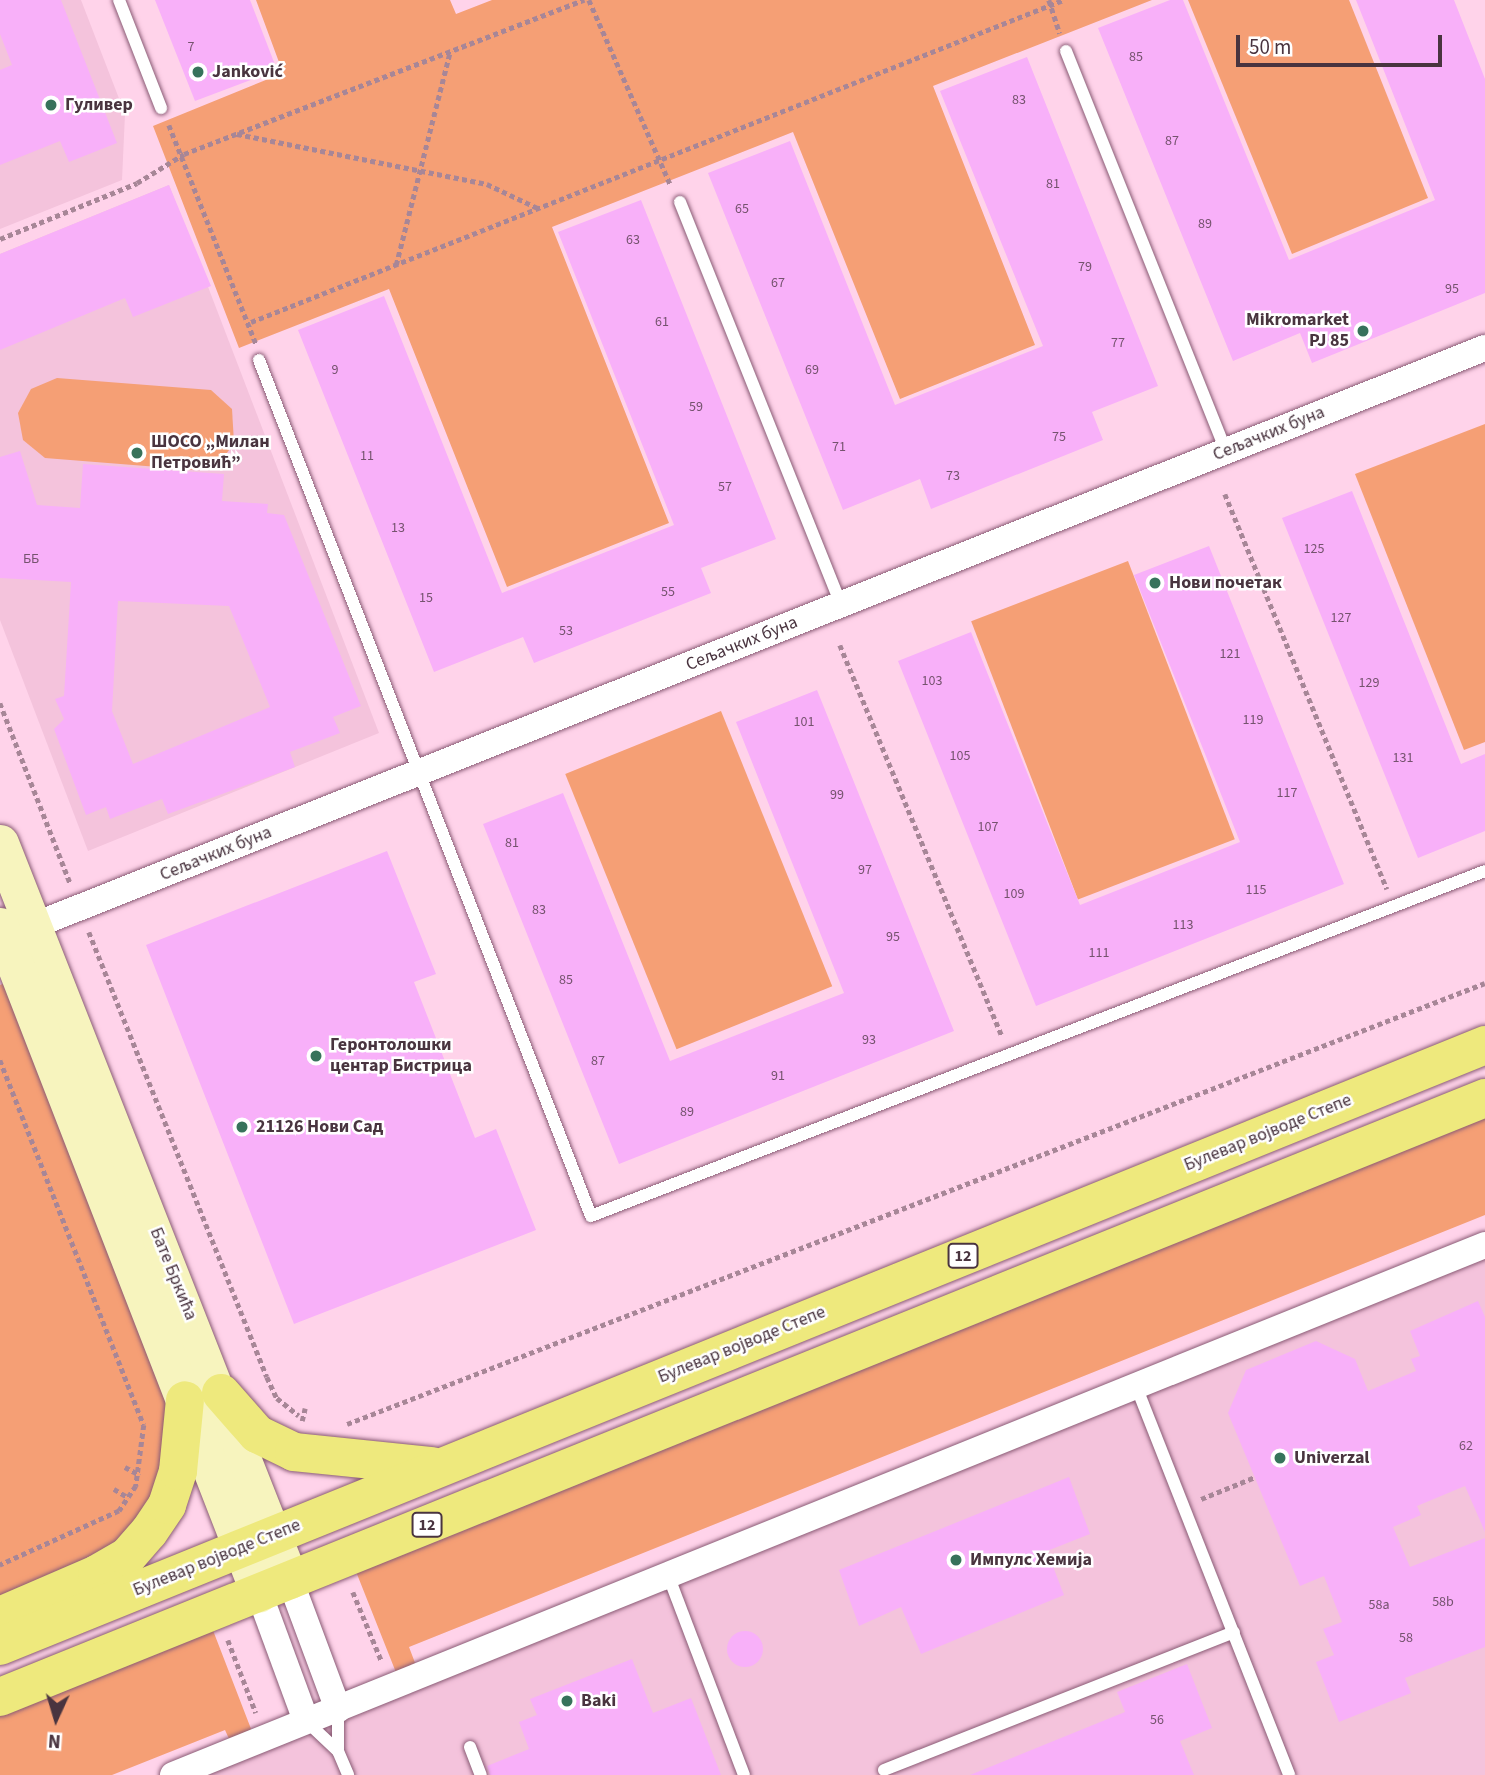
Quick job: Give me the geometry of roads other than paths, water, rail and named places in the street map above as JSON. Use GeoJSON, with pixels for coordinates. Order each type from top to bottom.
{"type":"FeatureCollection","features":[{"type":"Feature","properties":{"kind":"main road","name":"Булевар војводе Степе"},"geometry":{"type":"LineString","coordinates":[[0,1646],[1485,1045]]}},
{"type":"Feature","properties":{"kind":"main road","name":"12"},"geometry":{"type":"LineString","coordinates":[[0,1697],[1485,1098]]}},
{"type":"Feature","properties":{"kind":"main road"},"geometry":{"type":"LineString","coordinates":[[0,1616],[97,1574],[127,1557],[149,1532],[167,1505],[203,1397],[257,1434],[294,1452],[442,1467]]}},
{"type":"Feature","properties":{"kind":"street","name":"Сељачких буна"},"geometry":{"type":"LineString","coordinates":[[9,932],[80,907],[419,773],[1485,348]]}},
{"type":"Feature","properties":{"kind":"street","name":"Бате Бркића"},"geometry":{"type":"LineString","coordinates":[[0,842],[9,932],[203,1397],[275,1586],[338,1709]]}},
{"type":"Feature","properties":{"kind":"street"},"geometry":{"type":"LineString","coordinates":[[173,1775],[1485,1245]]}},
{"type":"Feature","properties":{"kind":"street","name":"Бате Бркића"},"geometry":{"type":"LineString","coordinates":[[275,1586],[306,1721]]}},
{"type":"Feature","properties":{"kind":"lane"},"geometry":{"type":"LineString","coordinates":[[119,0],[161,108]]}},
{"type":"Feature","properties":{"kind":"lane"},"geometry":{"type":"LineString","coordinates":[[1066,51],[1226,451]]}},
{"type":"Feature","properties":{"kind":"lane"},"geometry":{"type":"LineString","coordinates":[[680,202],[841,604]]}},
{"type":"Feature","properties":{"kind":"lane"},"geometry":{"type":"LineString","coordinates":[[259,360],[591,1216],[1485,871]]}},
{"type":"Feature","properties":{"kind":"lane"},"geometry":{"type":"LineString","coordinates":[[1136,1386],[1234,1632],[1283,1773]]}},
{"type":"Feature","properties":{"kind":"lane"},"geometry":{"type":"LineString","coordinates":[[668,1575],[744,1775]]}},
{"type":"Feature","properties":{"kind":"lane"},"geometry":{"type":"LineString","coordinates":[[884,1770],[1234,1632]]}},
{"type":"Feature","properties":{"kind":"lane"},"geometry":{"type":"LineString","coordinates":[[338,1709],[338,1751],[348,1775]]}},
{"type":"Feature","properties":{"kind":"lane"},"geometry":{"type":"LineString","coordinates":[[306,1721],[338,1751]]}},
{"type":"Feature","properties":{"kind":"lane"},"geometry":{"type":"LineString","coordinates":[[470,1747],[481,1775]]}},
{"type":"Feature","properties":{"kind":"place","name":"Janković"},"geometry":{"type":"Point","coordinates":[198,72]}},
{"type":"Feature","properties":{"kind":"place","name":"Гуливер"},"geometry":{"type":"Point","coordinates":[51,105]}},
{"type":"Feature","properties":{"kind":"place","name":"Mikromarket PJ 85"},"geometry":{"type":"Point","coordinates":[1363,331]}},
{"type":"Feature","properties":{"kind":"place","name":"ШОСО „Милан Петровић”"},"geometry":{"type":"Point","coordinates":[137,453]}},
{"type":"Feature","properties":{"kind":"place","name":"Нови почетак"},"geometry":{"type":"Point","coordinates":[1155,583]}},
{"type":"Feature","properties":{"kind":"place","name":"Геронтолошки центар Бистрица"},"geometry":{"type":"Point","coordinates":[316,1056]}},
{"type":"Feature","properties":{"kind":"place","name":"21126 Нови Сад"},"geometry":{"type":"Point","coordinates":[242,1127]}},
{"type":"Feature","properties":{"kind":"place","name":"Univerzal"},"geometry":{"type":"Point","coordinates":[1280,1458]}},
{"type":"Feature","properties":{"kind":"place","name":"Импулс Хемија"},"geometry":{"type":"Point","coordinates":[956,1560]}},
{"type":"Feature","properties":{"kind":"place","name":"Baki"},"geometry":{"type":"Point","coordinates":[567,1701]}}]}
